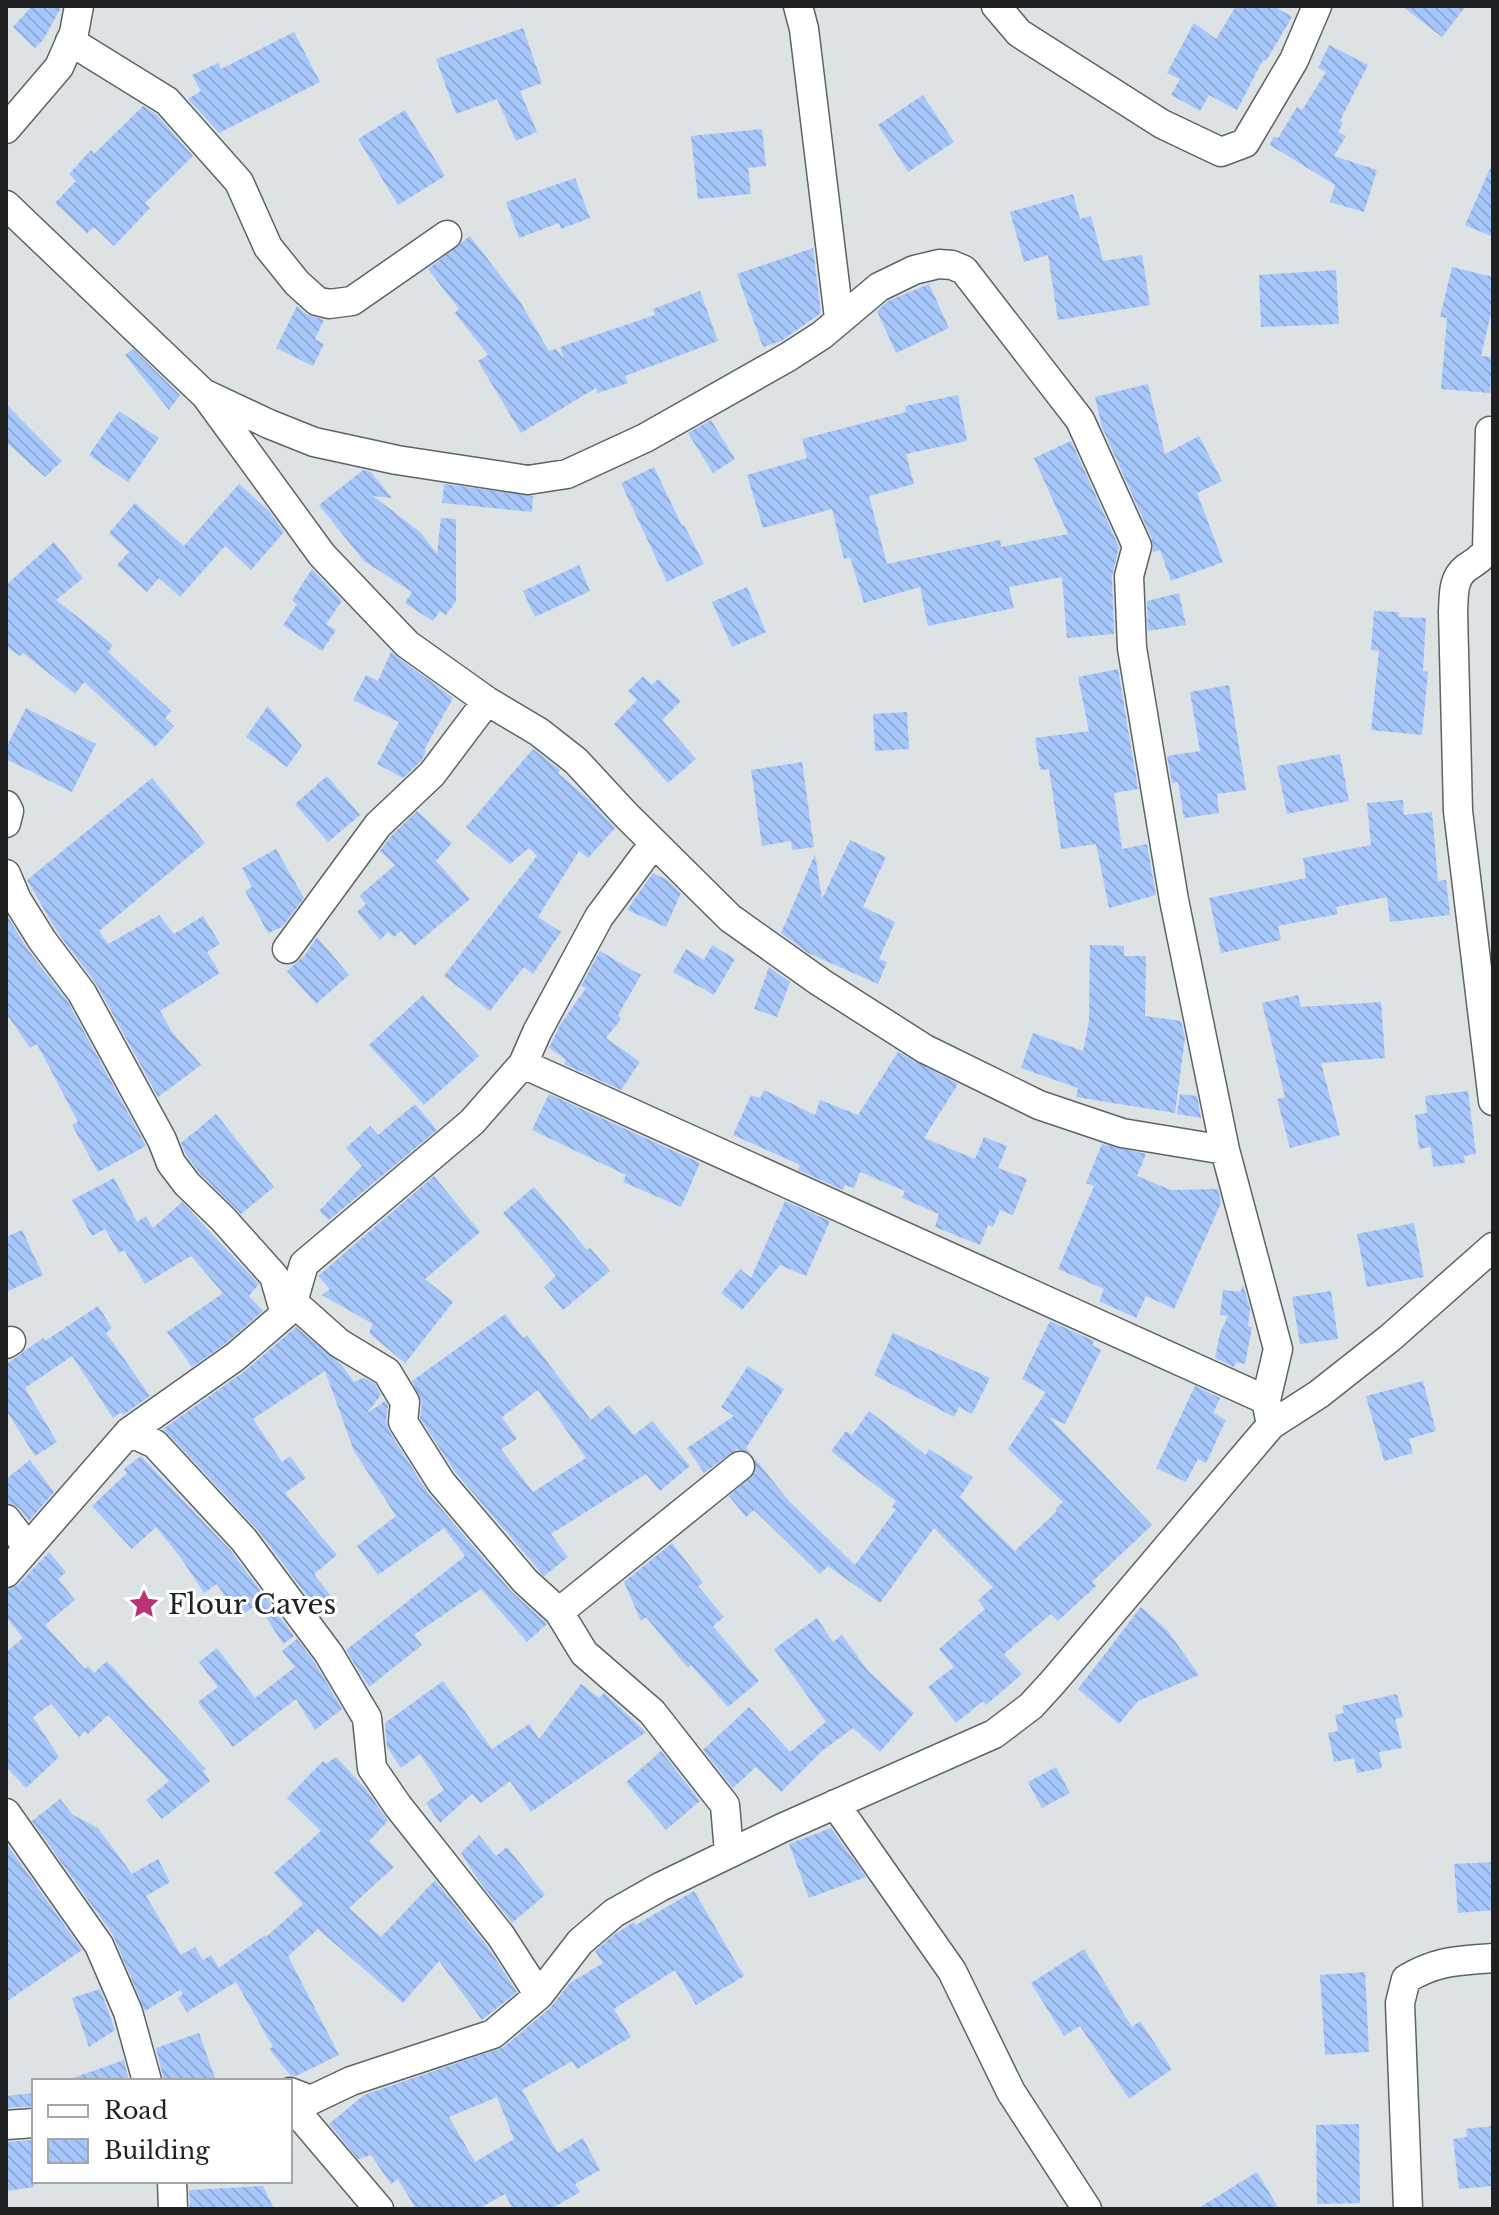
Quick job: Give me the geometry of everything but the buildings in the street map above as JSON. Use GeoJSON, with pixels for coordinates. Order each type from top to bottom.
{"type":"FeatureCollection","features":[{"type":"Feature","properties":{"kind":"street"},"geometry":{"type":"LineString","coordinates":[[6,129],[59,67],[79,6]]}},
{"type":"Feature","properties":{"kind":"street"},"geometry":{"type":"LineString","coordinates":[[798,6],[804,29],[839,318]]}},
{"type":"Feature","properties":{"kind":"street"},"geometry":{"type":"LineString","coordinates":[[996,6],[1019,33],[1032,42],[1162,124],[1221,152],[1245,143],[1294,60],[1317,6]]}},
{"type":"Feature","properties":{"kind":"street"},"geometry":{"type":"LineString","coordinates":[[70,41],[167,101],[239,182],[268,247],[297,283],[317,301],[329,304],[352,301],[447,235]]}},
{"type":"Feature","properties":{"kind":"street"},"geometry":{"type":"LineString","coordinates":[[6,205],[203,393],[331,565],[407,644],[487,701],[539,732],[576,761],[730,918],[820,982],[925,1049],[1039,1105],[1122,1133],[1225,1150]]}},
{"type":"Feature","properties":{"kind":"street"},"geometry":{"type":"LineString","coordinates":[[203,393],[314,442],[397,460],[528,480],[567,474],[645,438],[788,357],[822,335],[879,287],[939,264],[964,270],[1080,420],[1137,546],[1129,576],[1132,648],[1174,900],[1225,1150],[1278,1349],[1269,1413],[1162,1557],[1031,1706],[994,1734],[729,1853],[614,1913],[580,1942],[539,1995],[493,2034],[351,2081],[311,2100],[292,2093]]}},
{"type":"Feature","properties":{"kind":"street"},"geometry":{"type":"LineString","coordinates":[[1490,431],[1487,550],[1459,574],[1455,582],[1453,612],[1458,811],[1493,1101]]}},
{"type":"Feature","properties":{"kind":"street"},"geometry":{"type":"LineString","coordinates":[[287,949],[378,825],[432,774],[487,701]]}},
{"type":"Feature","properties":{"kind":"street"},"geometry":{"type":"LineString","coordinates":[[6,805],[9,811],[6,823]]}},
{"type":"Feature","properties":{"kind":"street"},"geometry":{"type":"LineString","coordinates":[[6,1573],[129,1432],[235,1357],[289,1308],[304,1264],[472,1122],[523,1064],[599,917],[654,843]]}},
{"type":"Feature","properties":{"kind":"street"},"geometry":{"type":"LineString","coordinates":[[6,874],[17,900],[42,940],[82,993],[162,1140],[171,1163],[274,1276],[289,1308],[387,1372],[405,1402],[403,1422],[441,1482],[525,1581],[559,1612],[584,1653],[652,1712],[725,1805],[729,1853]]}},
{"type":"Feature","properties":{"kind":"street"},"geometry":{"type":"LineString","coordinates":[[523,1064],[1269,1413],[1319,1394],[1390,1338],[1493,1247]]}},
{"type":"Feature","properties":{"kind":"street"},"geometry":{"type":"LineString","coordinates":[[129,1432],[155,1444],[244,1540],[329,1654],[367,1718],[372,1768],[398,1806],[501,1936],[539,1995]]}},
{"type":"Feature","properties":{"kind":"street"},"geometry":{"type":"LineString","coordinates":[[559,1612],[740,1466]]}},
{"type":"Feature","properties":{"kind":"street"},"geometry":{"type":"LineString","coordinates":[[6,1519],[28,1548]]}},
{"type":"Feature","properties":{"kind":"street"},"geometry":{"type":"LineString","coordinates":[[835,1804],[952,1971],[1011,2092],[1087,2209]]}},
{"type":"Feature","properties":{"kind":"street"},"geometry":{"type":"LineString","coordinates":[[6,1813],[99,1945],[128,2012],[146,2079]]}},
{"type":"Feature","properties":{"kind":"street"},"geometry":{"type":"LineString","coordinates":[[1408,2209],[1400,2003],[1406,1979],[1428,1966],[1448,1961],[1493,1958]]}},
{"type":"Feature","properties":{"kind":"street"},"geometry":{"type":"LineString","coordinates":[[292,2106],[379,2209]]}},
{"type":"Feature","properties":{"kind":"street"},"geometry":{"type":"LineString","coordinates":[[6,2125],[32,2123]]}},
{"type":"Feature","properties":{"kind":"street"},"geometry":{"type":"LineString","coordinates":[[172,2183],[173,2209]]}},
{"type":"Feature","properties":{"kind":"place","name":"Flour Caves"},"geometry":{"type":"Point","coordinates":[144,1604]}}]}
